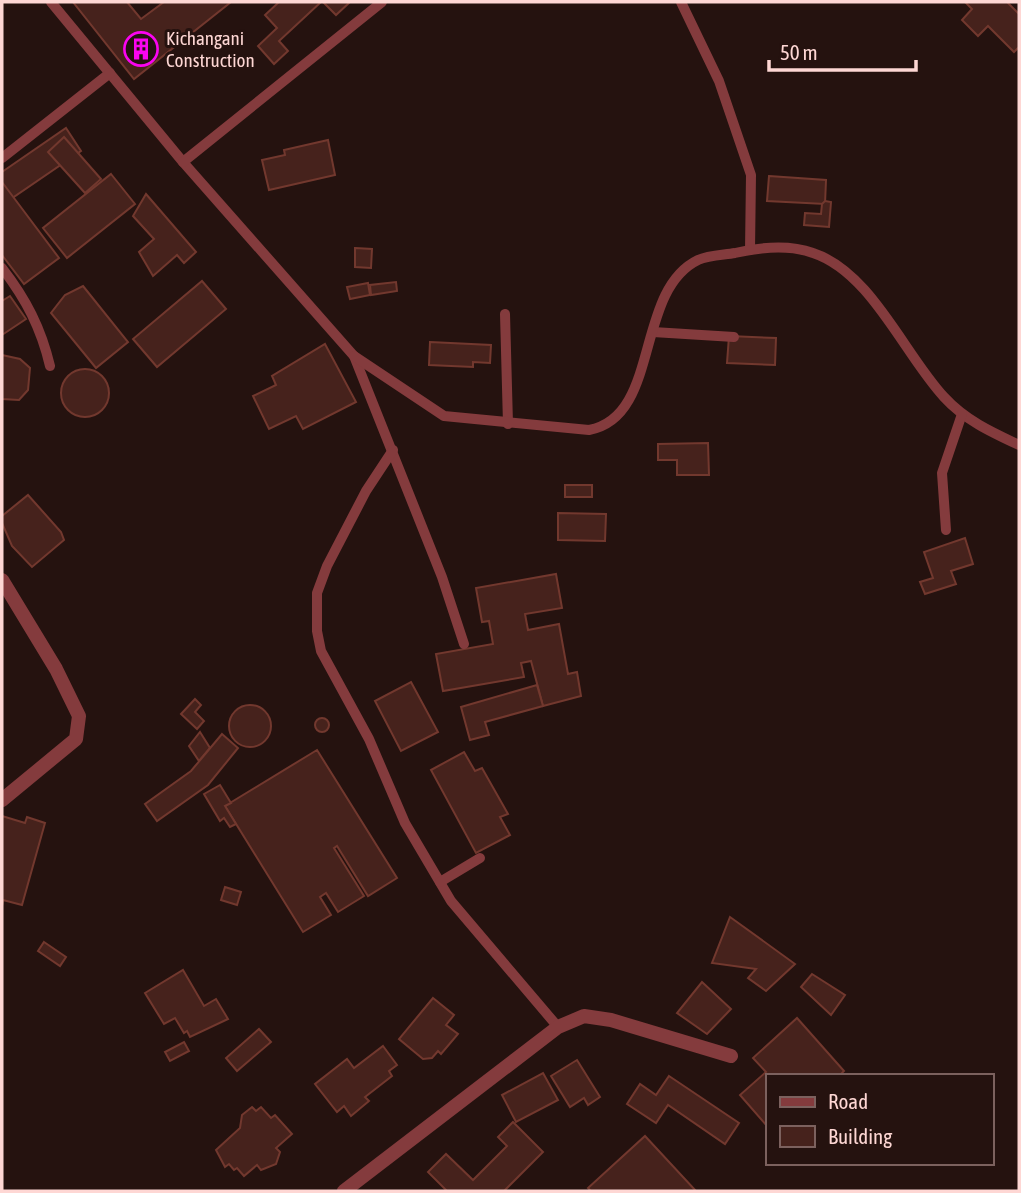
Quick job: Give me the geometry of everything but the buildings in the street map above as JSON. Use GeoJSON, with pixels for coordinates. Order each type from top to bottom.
{"type":"FeatureCollection","features":[{"type":"Feature","properties":{"kind":"street"},"geometry":{"type":"LineString","coordinates":[[2,580],[56,669],[79,716],[76,739],[2,800]]}},
{"type":"Feature","properties":{"kind":"street"},"geometry":{"type":"LineString","coordinates":[[344,1191],[558,1027],[584,1016],[611,1020],[731,1056]]}},
{"type":"Feature","properties":{"kind":"lane"},"geometry":{"type":"LineString","coordinates":[[51,2],[183,162],[354,356],[444,416],[589,430],[606,427],[621,414],[653,332],[662,300],[681,273],[699,260],[750,250],[795,247],[837,264],[876,305],[942,395],[980,427],[1019,445]]}},
{"type":"Feature","properties":{"kind":"lane"},"geometry":{"type":"LineString","coordinates":[[183,162],[382,2]]}},
{"type":"Feature","properties":{"kind":"lane"},"geometry":{"type":"LineString","coordinates":[[681,2],[719,81],[751,175],[750,250]]}},
{"type":"Feature","properties":{"kind":"lane"},"geometry":{"type":"LineString","coordinates":[[2,158],[110,73]]}},
{"type":"Feature","properties":{"kind":"lane"},"geometry":{"type":"LineString","coordinates":[[2,268],[36,320],[50,366]]}},
{"type":"Feature","properties":{"kind":"lane"},"geometry":{"type":"LineString","coordinates":[[505,314],[508,424]]}},
{"type":"Feature","properties":{"kind":"lane"},"geometry":{"type":"LineString","coordinates":[[653,332],[734,337]]}},
{"type":"Feature","properties":{"kind":"lane"},"geometry":{"type":"LineString","coordinates":[[354,356],[393,450],[464,644]]}},
{"type":"Feature","properties":{"kind":"lane"},"geometry":{"type":"LineString","coordinates":[[946,530],[942,473],[962,414]]}},
{"type":"Feature","properties":{"kind":"lane"},"geometry":{"type":"LineString","coordinates":[[393,450],[366,491],[327,566],[317,593],[317,631],[330,672],[369,739],[405,823],[451,901],[558,1027]]}},
{"type":"Feature","properties":{"kind":"lane"},"geometry":{"type":"LineString","coordinates":[[440,882],[480,858]]}},
{"type":"Feature","properties":{"kind":"place","name":"Kichangani Construction"},"geometry":{"type":"Point","coordinates":[141,49]}}]}
